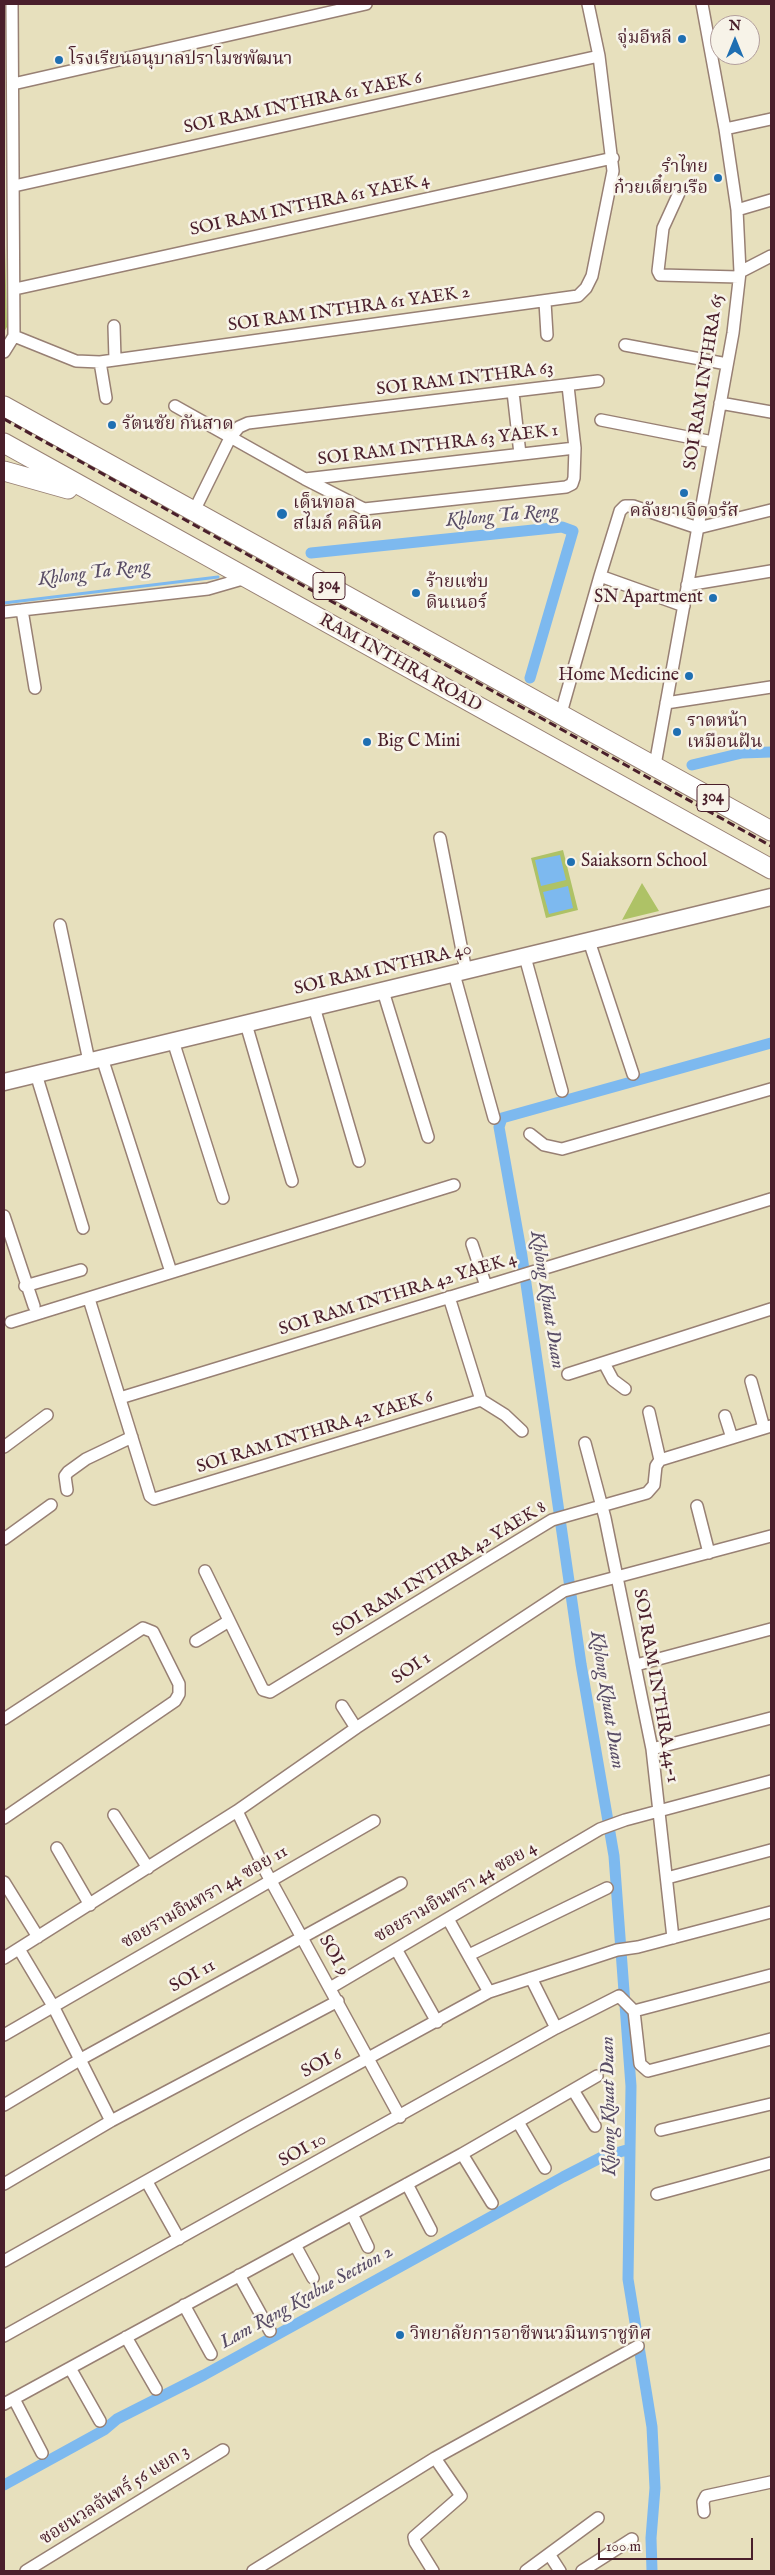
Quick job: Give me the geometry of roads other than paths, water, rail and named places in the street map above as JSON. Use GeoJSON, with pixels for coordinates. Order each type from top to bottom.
{"type":"FeatureCollection","features":[{"type":"Feature","properties":{"kind":"main road","name":"RAM INTHRA ROAD"},"geometry":{"type":"LineString","coordinates":[[4,406],[655,765],[771,831]]}},
{"type":"Feature","properties":{"kind":"main road","name":"RAM INTHRA ROAD"},"geometry":{"type":"LineString","coordinates":[[4,443],[771,869]]}},
{"type":"Feature","properties":{"kind":"main road"},"geometry":{"type":"LineString","coordinates":[[4,471],[40,480],[125,511]]}},
{"type":"Feature","properties":{"kind":"street"},"geometry":{"type":"LineString","coordinates":[[4,352],[14,336],[14,186],[9,160],[13,84],[8,58],[12,4]]}},
{"type":"Feature","properties":{"kind":"street"},"geometry":{"type":"LineString","coordinates":[[13,84],[366,4]]}},
{"type":"Feature","properties":{"kind":"street","name":"SOI RAM INTHRA 61 YAEK 2"},"geometry":{"type":"LineString","coordinates":[[14,336],[76,361],[100,362],[578,296],[586,288],[592,276],[612,187],[613,158],[599,56],[588,4]]}},
{"type":"Feature","properties":{"kind":"street","name":"SOI RAM INTHRA 65"},"geometry":{"type":"LineString","coordinates":[[655,765],[727,364],[739,275],[737,210],[725,129],[702,4]]}},
{"type":"Feature","properties":{"kind":"street","name":"SOI RAM INTHRA 61 YAEK 6"},"geometry":{"type":"LineString","coordinates":[[14,186],[599,56]]}},
{"type":"Feature","properties":{"kind":"street"},"geometry":{"type":"LineString","coordinates":[[725,129],[771,119]]}},
{"type":"Feature","properties":{"kind":"street","name":"SOI RAM INTHRA 61 YAEK 4"},"geometry":{"type":"LineString","coordinates":[[15,289],[613,158]]}},
{"type":"Feature","properties":{"kind":"street"},"geometry":{"type":"LineString","coordinates":[[679,194],[662,228],[658,270],[660,275],[739,275],[771,256]]}},
{"type":"Feature","properties":{"kind":"street"},"geometry":{"type":"LineString","coordinates":[[737,210],[771,200]]}},
{"type":"Feature","properties":{"kind":"street"},"geometry":{"type":"LineString","coordinates":[[545,302],[547,335]]}},
{"type":"Feature","properties":{"kind":"street"},"geometry":{"type":"LineString","coordinates":[[114,326],[115,359]]}},
{"type":"Feature","properties":{"kind":"street"},"geometry":{"type":"LineString","coordinates":[[625,344],[727,364]]}},
{"type":"Feature","properties":{"kind":"street"},"geometry":{"type":"LineString","coordinates":[[100,362],[106,398]]}},
{"type":"Feature","properties":{"kind":"street"},"geometry":{"type":"LineString","coordinates":[[568,386],[598,381]]}},
{"type":"Feature","properties":{"kind":"street","name":"SOI RAM INTHRA 63"},"geometry":{"type":"LineString","coordinates":[[194,512],[230,438],[239,427],[248,423],[568,386],[575,448],[572,484],[364,509],[305,480]]}},
{"type":"Feature","properties":{"kind":"street"},"geometry":{"type":"LineString","coordinates":[[513,392],[520,454]]}},
{"type":"Feature","properties":{"kind":"street"},"geometry":{"type":"LineString","coordinates":[[720,403],[771,412]]}},
{"type":"Feature","properties":{"kind":"street","name":"SOI RAM INTHRA 63 YAEK 1"},"geometry":{"type":"LineString","coordinates":[[175,406],[305,480],[575,448]]}},
{"type":"Feature","properties":{"kind":"street"},"geometry":{"type":"LineString","coordinates":[[601,420],[713,442]]}},
{"type":"Feature","properties":{"kind":"street"},"geometry":{"type":"LineString","coordinates":[[561,713],[600,576],[620,511],[624,506],[633,506],[698,528],[771,510]]}},
{"type":"Feature","properties":{"kind":"street"},"geometry":{"type":"LineString","coordinates":[[687,585],[771,571]]}},
{"type":"Feature","properties":{"kind":"street"},"geometry":{"type":"LineString","coordinates":[[600,576],[684,606]]}},
{"type":"Feature","properties":{"kind":"street"},"geometry":{"type":"LineString","coordinates":[[4,612],[208,589],[246,578]]}},
{"type":"Feature","properties":{"kind":"street"},"geometry":{"type":"LineString","coordinates":[[22,610],[35,688]]}},
{"type":"Feature","properties":{"kind":"street"},"geometry":{"type":"LineString","coordinates":[[666,703],[771,687]]}},
{"type":"Feature","properties":{"kind":"street"},"geometry":{"type":"LineString","coordinates":[[440,838],[460,972],[494,1118]]}},
{"type":"Feature","properties":{"kind":"street","name":"SOI RAM INTHRA 40"},"geometry":{"type":"LineString","coordinates":[[4,1082],[771,898]]}},
{"type":"Feature","properties":{"kind":"street"},"geometry":{"type":"LineString","coordinates":[[60,925],[96,1060],[171,1272]]}},
{"type":"Feature","properties":{"kind":"street"},"geometry":{"type":"LineString","coordinates":[[589,941],[633,1074]]}},
{"type":"Feature","properties":{"kind":"street"},"geometry":{"type":"LineString","coordinates":[[525,957],[562,1091]]}},
{"type":"Feature","properties":{"kind":"street"},"geometry":{"type":"LineString","coordinates":[[383,991],[428,1137]]}},
{"type":"Feature","properties":{"kind":"street"},"geometry":{"type":"LineString","coordinates":[[314,1007],[359,1161]]}},
{"type":"Feature","properties":{"kind":"street"},"geometry":{"type":"LineString","coordinates":[[246,1024],[292,1181]]}},
{"type":"Feature","properties":{"kind":"street"},"geometry":{"type":"LineString","coordinates":[[173,1041],[223,1198]]}},
{"type":"Feature","properties":{"kind":"street"},"geometry":{"type":"LineString","coordinates":[[36,1074],[83,1228]]}},
{"type":"Feature","properties":{"kind":"street"},"geometry":{"type":"LineString","coordinates":[[530,1134],[544,1145],[562,1150],[771,1089]]}},
{"type":"Feature","properties":{"kind":"street"},"geometry":{"type":"LineString","coordinates":[[6,1324],[454,1186]]}},
{"type":"Feature","properties":{"kind":"street","name":"SOI RAM INTHRA 42 YAEK 4"},"geometry":{"type":"LineString","coordinates":[[120,1398],[771,1199]]}},
{"type":"Feature","properties":{"kind":"street"},"geometry":{"type":"LineString","coordinates":[[4,1216],[25,1286],[34,1306]]}},
{"type":"Feature","properties":{"kind":"street"},"geometry":{"type":"LineString","coordinates":[[472,1244],[486,1286]]}},
{"type":"Feature","properties":{"kind":"street"},"geometry":{"type":"LineString","coordinates":[[25,1286],[81,1270]]}},
{"type":"Feature","properties":{"kind":"street"},"geometry":{"type":"LineString","coordinates":[[449,1297],[481,1400],[505,1415],[522,1431]]}},
{"type":"Feature","properties":{"kind":"street"},"geometry":{"type":"LineString","coordinates":[[67,1490],[65,1476],[68,1472],[86,1459],[132,1437],[89,1299]]}},
{"type":"Feature","properties":{"kind":"street"},"geometry":{"type":"LineString","coordinates":[[568,1374],[771,1309]]}},
{"type":"Feature","properties":{"kind":"street"},"geometry":{"type":"LineString","coordinates":[[604,1363],[613,1380],[625,1389]]}},
{"type":"Feature","properties":{"kind":"street"},"geometry":{"type":"LineString","coordinates":[[649,1412],[660,1460],[768,1427],[751,1381]]}},
{"type":"Feature","properties":{"kind":"street","name":"SOI RAM INTHRA 42 YAEK 6"},"geometry":{"type":"LineString","coordinates":[[132,1437],[150,1496],[159,1499],[481,1400]]}},
{"type":"Feature","properties":{"kind":"street"},"geometry":{"type":"LineString","coordinates":[[4,1446],[48,1415]]}},
{"type":"Feature","properties":{"kind":"street"},"geometry":{"type":"LineString","coordinates":[[725,1416],[732,1438]]}},
{"type":"Feature","properties":{"kind":"street","name":"SOI RAM INTHRA 44-1"},"geometry":{"type":"LineString","coordinates":[[585,1443],[602,1505],[618,1577],[652,1749],[673,1938]]}},
{"type":"Feature","properties":{"kind":"street","name":"SOI RAM INTHRA 42 YAEK 8"},"geometry":{"type":"LineString","coordinates":[[229,1621],[263,1690],[270,1692],[280,1688],[552,1520],[568,1514],[640,1496],[651,1491],[656,1466],[660,1460]]}},
{"type":"Feature","properties":{"kind":"street"},"geometry":{"type":"LineString","coordinates":[[4,1539],[50,1505]]}},
{"type":"Feature","properties":{"kind":"street"},"geometry":{"type":"LineString","coordinates":[[697,1506],[709,1553]]}},
{"type":"Feature","properties":{"kind":"street","name":"SOI 1"},"geometry":{"type":"LineString","coordinates":[[4,1958],[237,1812],[356,1728],[570,1589],[771,1536]]}},
{"type":"Feature","properties":{"kind":"street"},"geometry":{"type":"LineString","coordinates":[[196,1641],[229,1621],[205,1571]]}},
{"type":"Feature","properties":{"kind":"street"},"geometry":{"type":"LineString","coordinates":[[4,1719],[138,1629],[143,1628],[153,1632],[179,1684],[179,1694],[175,1701],[4,1818]]}},
{"type":"Feature","properties":{"kind":"street"},"geometry":{"type":"LineString","coordinates":[[636,1665],[771,1629]]}},
{"type":"Feature","properties":{"kind":"street"},"geometry":{"type":"LineString","coordinates":[[342,1706],[356,1728]]}},
{"type":"Feature","properties":{"kind":"street"},"geometry":{"type":"LineString","coordinates":[[652,1749],[771,1718]]}},
{"type":"Feature","properties":{"kind":"street","name":"ซอยรามอินทรา 44 ซอย 4"},"geometry":{"type":"LineString","coordinates":[[330,1988],[600,1829],[625,1820],[771,1781]]}},
{"type":"Feature","properties":{"kind":"street","name":"SOI 9"},"geometry":{"type":"LineString","coordinates":[[237,1812],[271,1880],[400,2116]]}},
{"type":"Feature","properties":{"kind":"street"},"geometry":{"type":"LineString","coordinates":[[114,1815],[148,1868]]}},
{"type":"Feature","properties":{"kind":"street","name":"ซอยรามอินทรา 44 ซอย 11"},"geometry":{"type":"LineString","coordinates":[[4,2035],[374,1821]]}},
{"type":"Feature","properties":{"kind":"street"},"geometry":{"type":"LineString","coordinates":[[57,1848],[90,1904]]}},
{"type":"Feature","properties":{"kind":"street"},"geometry":{"type":"LineString","coordinates":[[667,1878],[771,1850]]}},
{"type":"Feature","properties":{"kind":"street"},"geometry":{"type":"LineString","coordinates":[[4,1882],[38,1937]]}},
{"type":"Feature","properties":{"kind":"street","name":"SOI 11"},"geometry":{"type":"LineString","coordinates":[[4,2105],[81,2059],[401,1882]]}},
{"type":"Feature","properties":{"kind":"street"},"geometry":{"type":"LineString","coordinates":[[469,1955],[607,1888]]}},
{"type":"Feature","properties":{"kind":"street","name":"SOI 6"},"geometry":{"type":"LineString","coordinates":[[4,2261],[244,2126],[489,1992],[622,1950],[771,1912]]}},
{"type":"Feature","properties":{"kind":"street"},"geometry":{"type":"LineString","coordinates":[[448,1919],[489,1992]]}},
{"type":"Feature","properties":{"kind":"street"},"geometry":{"type":"LineString","coordinates":[[19,1949],[53,2006],[111,2121]]}},
{"type":"Feature","properties":{"kind":"street"},"geometry":{"type":"LineString","coordinates":[[396,1949],[437,2022]]}},
{"type":"Feature","properties":{"kind":"street"},"geometry":{"type":"LineString","coordinates":[[771,1975],[634,2010],[640,2064],[645,2070],[652,2070],[771,2039]]}},
{"type":"Feature","properties":{"kind":"street"},"geometry":{"type":"LineString","coordinates":[[531,1978],[556,2028]]}},
{"type":"Feature","properties":{"kind":"street","name":"SOI 10"},"geometry":{"type":"LineString","coordinates":[[4,2336],[556,2028],[619,1996],[634,2010]]}},
{"type":"Feature","properties":{"kind":"street"},"geometry":{"type":"LineString","coordinates":[[4,2184],[111,2121],[338,2001]]}},
{"type":"Feature","properties":{"kind":"street"},"geometry":{"type":"LineString","coordinates":[[42,2453],[9,2402],[462,2154],[597,2076]]}},
{"type":"Feature","properties":{"kind":"street"},"geometry":{"type":"LineString","coordinates":[[573,2090],[595,2126]]}},
{"type":"Feature","properties":{"kind":"street"},"geometry":{"type":"LineString","coordinates":[[661,2130],[771,2104]]}},
{"type":"Feature","properties":{"kind":"street"},"geometry":{"type":"LineString","coordinates":[[518,2122],[545,2168]]}},
{"type":"Feature","properties":{"kind":"street"},"geometry":{"type":"LineString","coordinates":[[462,2154],[492,2203]]}},
{"type":"Feature","properties":{"kind":"street"},"geometry":{"type":"LineString","coordinates":[[657,2194],[771,2163]]}},
{"type":"Feature","properties":{"kind":"street"},"geometry":{"type":"LineString","coordinates":[[147,2182],[179,2239]]}},
{"type":"Feature","properties":{"kind":"street"},"geometry":{"type":"LineString","coordinates":[[407,2184],[432,2230]]}},
{"type":"Feature","properties":{"kind":"street"},"geometry":{"type":"LineString","coordinates":[[352,2214],[368,2247]]}},
{"type":"Feature","properties":{"kind":"street"},"geometry":{"type":"LineString","coordinates":[[295,2245],[313,2278]]}},
{"type":"Feature","properties":{"kind":"street"},"geometry":{"type":"LineString","coordinates":[[239,2275],[270,2331]]}},
{"type":"Feature","properties":{"kind":"street"},"geometry":{"type":"LineString","coordinates":[[184,2306],[211,2354]]}},
{"type":"Feature","properties":{"kind":"street"},"geometry":{"type":"LineString","coordinates":[[126,2337],[156,2390]]}},
{"type":"Feature","properties":{"kind":"street"},"geometry":{"type":"LineString","coordinates":[[253,2571],[435,2458],[638,2346]]}},
{"type":"Feature","properties":{"kind":"street"},"geometry":{"type":"LineString","coordinates":[[70,2368],[100,2421]]}},
{"type":"Feature","properties":{"kind":"street","name":"ซอยนวลจันทร์ 56 แยก 3"},"geometry":{"type":"LineString","coordinates":[[26,2571],[222,2450]]}},
{"type":"Feature","properties":{"kind":"street"},"geometry":{"type":"LineString","coordinates":[[433,2571],[414,2542],[414,2537],[461,2496],[435,2458]]}},
{"type":"Feature","properties":{"kind":"street"},"geometry":{"type":"LineString","coordinates":[[704,2512],[702,2502],[706,2496],[771,2482]]}},
{"type":"Feature","properties":{"kind":"street"},"geometry":{"type":"LineString","coordinates":[[526,2571],[598,2518]]}},
{"type":"Feature","properties":{"kind":"street"},"geometry":{"type":"LineString","coordinates":[[582,2571],[632,2539]]}},
{"type":"Feature","properties":{"kind":"street"},"geometry":{"type":"LineString","coordinates":[[549,2554],[560,2571]]}},
{"type":"Feature","properties":{"kind":"water"},"geometry":{"type":"Polygon","coordinates":[[[560,855],[566,880],[541,886],[535,860],[560,855]]]}},
{"type":"Feature","properties":{"kind":"water"},"geometry":{"type":"Polygon","coordinates":[[[568,886],[573,908],[549,914],[543,892],[568,886]]]}},
{"type":"Feature","properties":{"kind":"waterway","name":"Khlong Ta Reng"},"geometry":{"type":"LineString","coordinates":[[311,553],[562,527],[573,531],[530,678]]}},
{"type":"Feature","properties":{"kind":"waterway","name":"Khlong Ta Reng"},"geometry":{"type":"LineString","coordinates":[[4,603],[218,577]]}},
{"type":"Feature","properties":{"kind":"waterway","name":"Khlong Ta Reng"},"geometry":{"type":"LineString","coordinates":[[692,765],[742,753],[771,752]]}},
{"type":"Feature","properties":{"kind":"waterway","name":"Khlong Khuat Duan"},"geometry":{"type":"LineString","coordinates":[[652,2571],[651,2538],[655,2488],[652,2427],[628,2279],[631,2086],[614,1856],[581,1664],[522,1256],[499,1127],[502,1118],[771,1043]]}},
{"type":"Feature","properties":{"kind":"waterway","name":"Lam Rang Krabue Section 2"},"geometry":{"type":"LineString","coordinates":[[4,2485],[104,2430],[117,2419],[204,2375],[563,2177],[602,2157],[630,2149]]}},
{"type":"Feature","properties":{"kind":"railway"},"geometry":{"type":"LineString","coordinates":[[4,419],[771,846]]}},
{"type":"Feature","properties":{"kind":"place","name":"จุ่มอีหลี"},"geometry":{"type":"Point","coordinates":[682,39]}},
{"type":"Feature","properties":{"kind":"place","name":"โรงเรียนอนุบาลปราโมชพัฒนา"},"geometry":{"type":"Point","coordinates":[59,60]}},
{"type":"Feature","properties":{"kind":"place","name":"รำไทย ก๋วยเตี๋ยวเรือ"},"geometry":{"type":"Point","coordinates":[718,178]}},
{"type":"Feature","properties":{"kind":"place","name":"รัตนชัย กันสาด"},"geometry":{"type":"Point","coordinates":[112,425]}},
{"type":"Feature","properties":{"kind":"place","name":"คลังยาเจิดจรัส"},"geometry":{"type":"Point","coordinates":[684,493]}},
{"type":"Feature","properties":{"kind":"place","name":"เด็นทอล สไมล์ คลินิค"},"geometry":{"type":"Point","coordinates":[282,514]}},
{"type":"Feature","properties":{"kind":"place","name":"ร้ายแซ่บ ดินเนอร์"},"geometry":{"type":"Point","coordinates":[416,593]}},
{"type":"Feature","properties":{"kind":"place","name":"SN Apartment"},"geometry":{"type":"Point","coordinates":[713,598]}},
{"type":"Feature","properties":{"kind":"place","name":"Home Medicine"},"geometry":{"type":"Point","coordinates":[689,676]}},
{"type":"Feature","properties":{"kind":"place","name":"ราดหน้า เหมือนฝัน"},"geometry":{"type":"Point","coordinates":[677,732]}},
{"type":"Feature","properties":{"kind":"place","name":"Big C Mini"},"geometry":{"type":"Point","coordinates":[367,742]}},
{"type":"Feature","properties":{"kind":"place","name":"Saiaksorn School"},"geometry":{"type":"Point","coordinates":[571,862]}},
{"type":"Feature","properties":{"kind":"place","name":"วิทยาลัยการอาชีพนวมินทราชูทิศ"},"geometry":{"type":"Point","coordinates":[400,2335]}}]}
